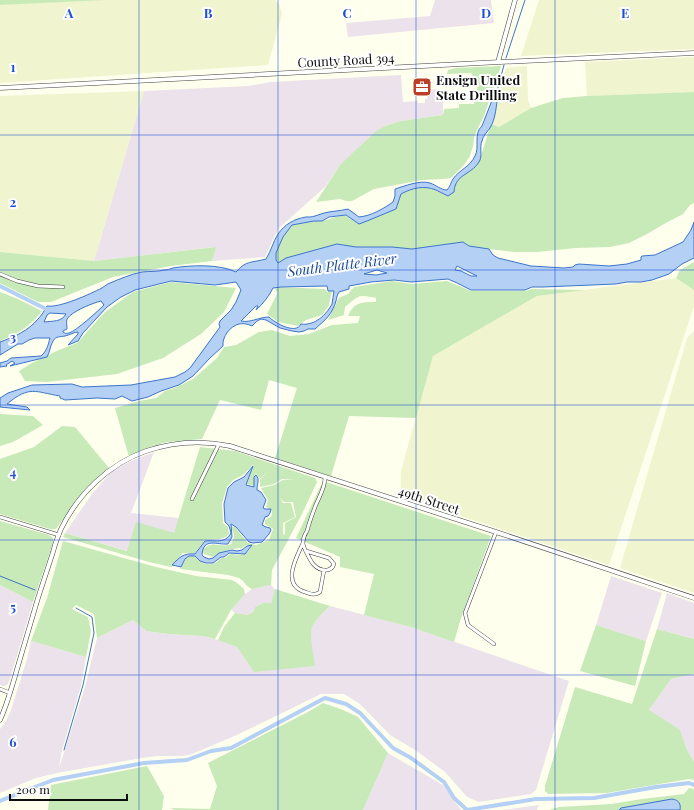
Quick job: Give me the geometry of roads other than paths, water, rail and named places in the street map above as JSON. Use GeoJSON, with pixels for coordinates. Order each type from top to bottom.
{"type":"FeatureCollection","features":[{"type":"Feature","properties":{"kind":"street"},"geometry":{"type":"LineString","coordinates":[[498,62],[515,0]]}},
{"type":"Feature","properties":{"kind":"street","name":"County Road 394"},"geometry":{"type":"LineString","coordinates":[[0,88],[694,53]]}},
{"type":"Feature","properties":{"kind":"street"},"geometry":{"type":"LineString","coordinates":[[0,274],[38,286],[63,287]]}},
{"type":"Feature","properties":{"kind":"street","name":"49th Street"},"geometry":{"type":"LineString","coordinates":[[0,720],[10,693],[46,571],[59,535],[74,507],[100,478],[124,461],[138,454],[163,446],[190,442],[202,442],[219,444],[241,450],[496,532],[694,598]]}},
{"type":"Feature","properties":{"kind":"street"},"geometry":{"type":"LineString","coordinates":[[192,499],[219,444]]}},
{"type":"Feature","properties":{"kind":"street"},"geometry":{"type":"LineString","coordinates":[[324,570],[320,592],[316,595],[302,592],[291,580],[296,557],[303,543],[310,519],[322,493],[325,478]]}},
{"type":"Feature","properties":{"kind":"street"},"geometry":{"type":"LineString","coordinates":[[0,517],[59,535]]}},
{"type":"Feature","properties":{"kind":"street"},"geometry":{"type":"LineString","coordinates":[[494,644],[468,625],[465,613],[496,532]]}},
{"type":"Feature","properties":{"kind":"street"},"geometry":{"type":"LineString","coordinates":[[303,543],[306,551],[312,563],[316,567],[324,570],[330,570],[333,568],[334,564],[329,558],[306,551]]}},
{"type":"Feature","properties":{"kind":"street"},"geometry":{"type":"LineString","coordinates":[[0,689],[10,693]]}},
{"type":"Feature","properties":{"kind":"water","name":"South Platte River"},"geometry":{"type":"Polygon","coordinates":[[[494,95],[498,95],[494,120],[483,137],[481,144],[481,157],[479,162],[472,170],[460,178],[455,186],[454,192],[448,196],[432,188],[418,188],[401,194],[396,209],[359,224],[346,215],[329,217],[322,221],[292,225],[283,237],[276,253],[276,260],[278,263],[286,258],[337,244],[356,247],[392,247],[412,249],[463,242],[469,246],[489,249],[493,255],[498,258],[531,266],[564,268],[573,267],[579,264],[609,266],[627,264],[641,260],[642,256],[655,255],[683,242],[691,230],[694,222],[694,258],[682,264],[669,274],[641,282],[532,287],[525,290],[471,290],[448,279],[411,282],[394,280],[349,286],[349,289],[339,292],[330,314],[315,329],[308,329],[299,332],[292,331],[280,328],[266,320],[261,319],[252,326],[247,324],[236,325],[230,329],[225,336],[223,346],[193,376],[179,385],[148,397],[132,401],[122,396],[115,399],[97,398],[65,400],[60,398],[60,396],[33,391],[21,394],[7,404],[27,407],[30,410],[0,407],[0,398],[8,393],[32,385],[72,384],[82,387],[131,385],[175,377],[190,368],[220,327],[220,321],[231,310],[241,290],[236,282],[215,285],[171,281],[135,290],[121,297],[107,307],[83,333],[78,341],[68,345],[78,334],[78,332],[67,336],[57,337],[52,343],[47,357],[10,366],[15,363],[12,361],[6,365],[7,366],[0,367],[0,363],[11,358],[41,356],[45,352],[50,338],[35,338],[29,340],[22,344],[18,344],[0,355],[0,342],[16,336],[30,327],[41,316],[47,306],[59,305],[75,300],[97,291],[109,283],[142,272],[167,270],[180,267],[214,266],[236,272],[243,265],[266,259],[276,237],[290,222],[327,212],[348,209],[359,217],[372,214],[393,202],[395,189],[417,183],[426,182],[447,190],[455,176],[473,160],[477,149],[479,129],[482,126],[494,95]],[[457,266],[455,270],[471,276],[477,276],[457,266]],[[377,270],[364,274],[376,275],[387,273],[377,270]],[[327,286],[273,288],[261,305],[256,310],[258,306],[256,306],[241,321],[269,317],[280,325],[295,328],[301,324],[311,323],[320,319],[332,304],[334,291],[328,291],[327,286]],[[101,301],[78,310],[70,316],[67,319],[67,329],[63,332],[67,333],[77,329],[104,305],[101,301]],[[50,313],[47,315],[44,322],[59,320],[66,314],[50,313]]]}},
{"type":"Feature","properties":{"kind":"water"},"geometry":{"type":"Polygon","coordinates":[[[253,466],[246,485],[254,487],[254,477],[256,475],[258,480],[257,490],[261,492],[266,500],[263,508],[271,509],[268,516],[265,517],[262,525],[270,528],[271,530],[269,534],[262,542],[249,542],[236,527],[231,524],[232,537],[228,544],[208,544],[203,549],[202,555],[209,559],[213,558],[219,553],[232,550],[242,550],[247,546],[252,545],[245,554],[229,553],[213,563],[206,563],[200,561],[195,556],[189,556],[185,559],[181,567],[172,565],[182,556],[187,554],[195,554],[205,541],[220,541],[229,536],[231,533],[229,526],[225,522],[224,504],[228,488],[234,482],[244,477],[253,466]]]}},
{"type":"Feature","properties":{"kind":"water"},"geometry":{"type":"Polygon","coordinates":[[[672,799],[679,803],[680,810],[619,810],[621,808],[672,799]]]}},
{"type":"Feature","properties":{"kind":"waterway"},"geometry":{"type":"LineString","coordinates":[[506,58],[525,0]]}},
{"type":"Feature","properties":{"kind":"waterway"},"geometry":{"type":"LineString","coordinates":[[496,95],[504,65]]}},
{"type":"Feature","properties":{"kind":"waterway"},"geometry":{"type":"LineString","coordinates":[[0,286],[48,310]]}},
{"type":"Feature","properties":{"kind":"waterway"},"geometry":{"type":"LineString","coordinates":[[0,576],[35,590]]}},
{"type":"Feature","properties":{"kind":"waterway"},"geometry":{"type":"LineString","coordinates":[[64,750],[83,685],[94,633],[92,617],[76,608]]}},
{"type":"Feature","properties":{"kind":"waterway"},"geometry":{"type":"LineString","coordinates":[[0,801],[53,780],[144,763],[187,760],[211,751],[231,748],[325,698],[346,704],[360,713],[393,748],[411,758],[444,782],[454,798],[467,810],[536,799],[594,798],[656,787],[689,783],[694,785]]}},
{"type":"Feature","properties":{"kind":"place","name":"Ensign United State Drilling"},"geometry":{"type":"Point","coordinates":[422,87]}}]}
